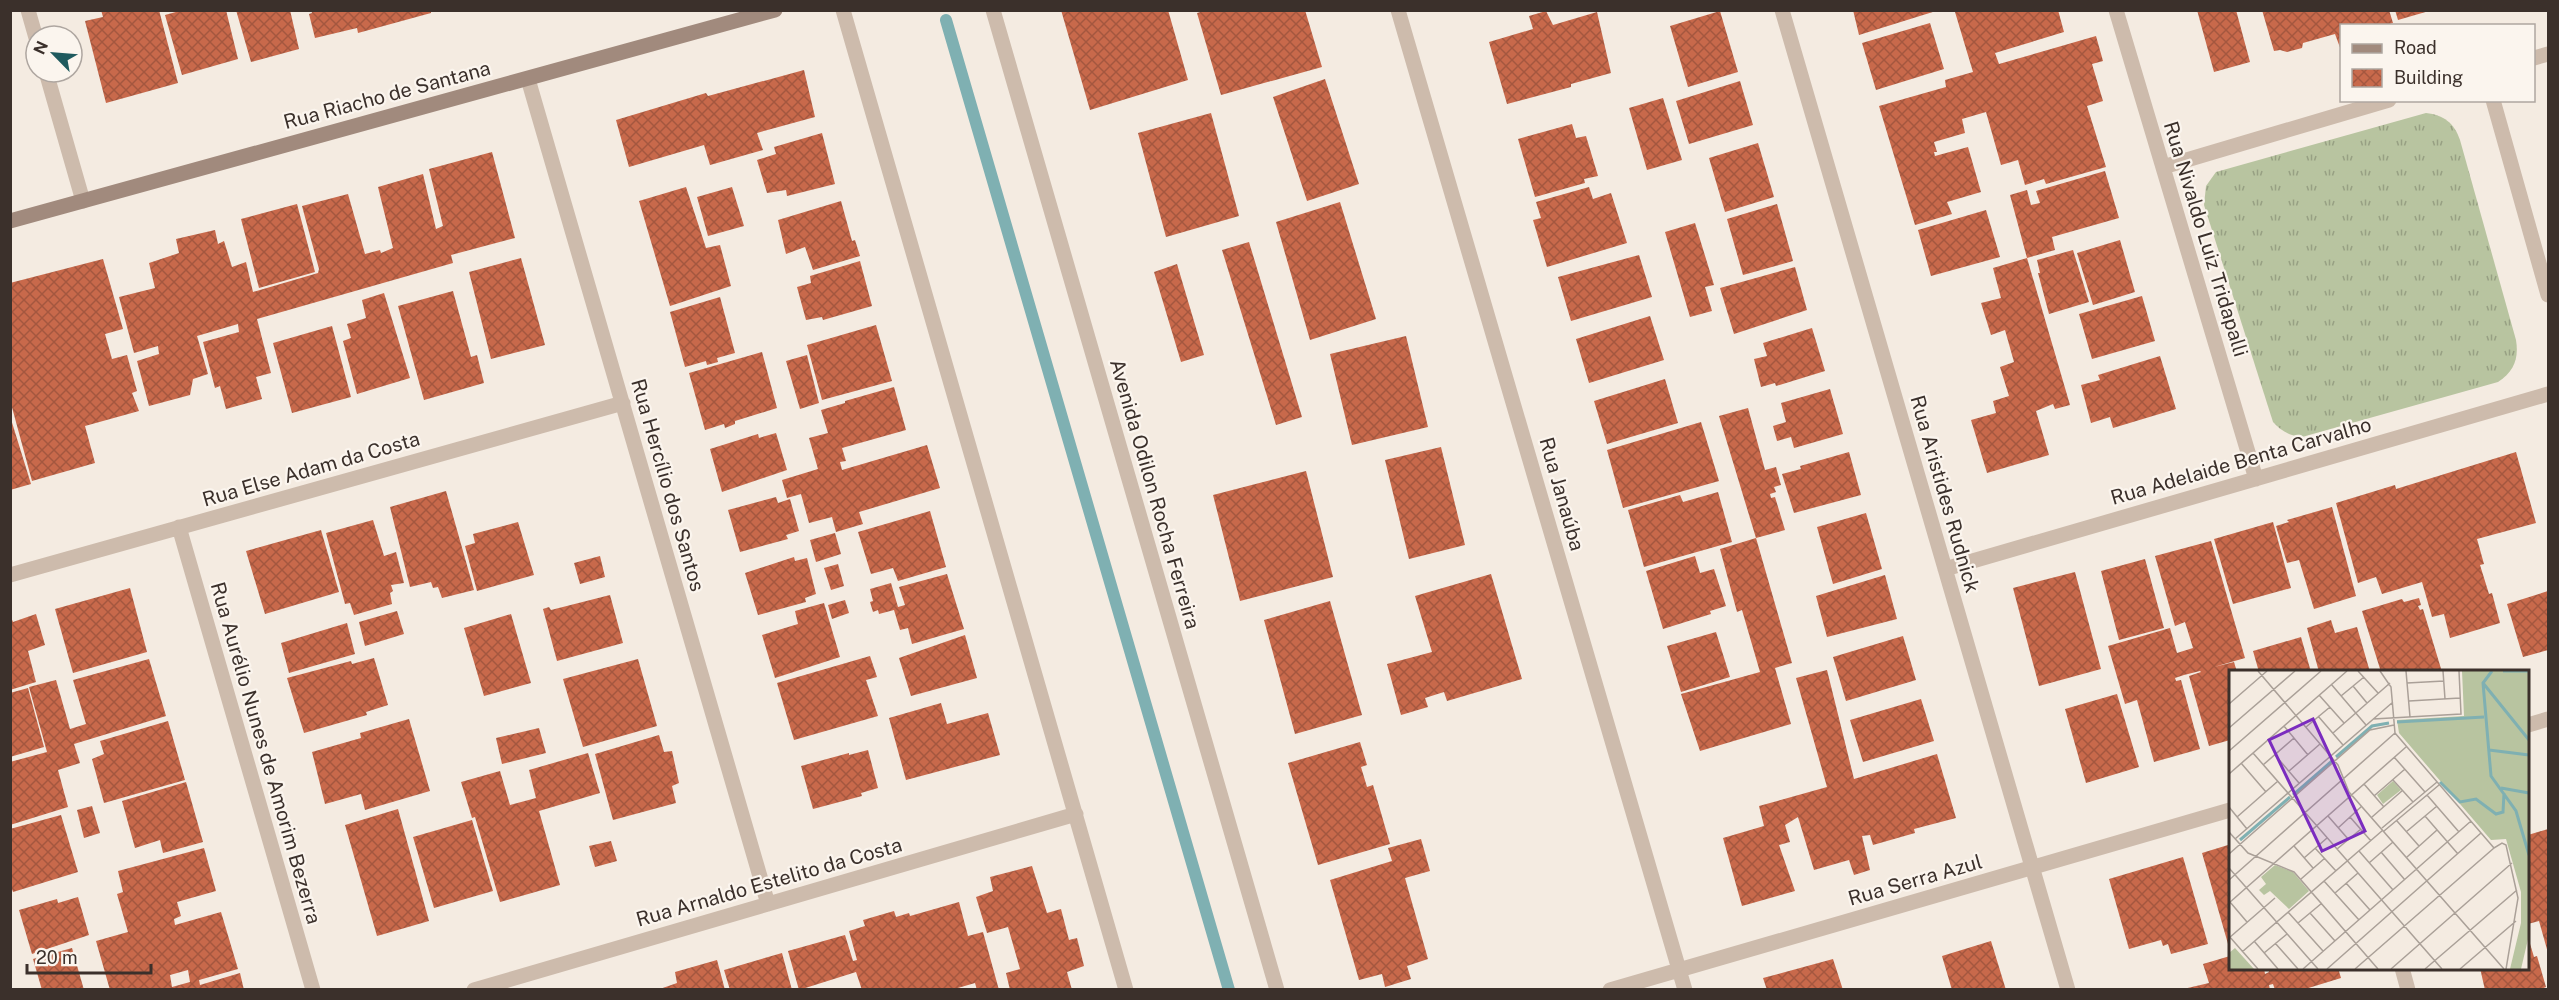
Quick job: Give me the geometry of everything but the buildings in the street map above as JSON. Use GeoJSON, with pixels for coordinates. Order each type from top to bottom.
{"type":"FeatureCollection","features":[{"type":"Feature","properties":{"kind":"street","name":"Rua Riacho de Santana"},"geometry":{"type":"LineString","coordinates":[[10,221],[775,10]]}},
{"type":"Feature","properties":{"kind":"street"},"geometry":{"type":"LineString","coordinates":[[843,10],[1126,990]]}},
{"type":"Feature","properties":{"kind":"street","name":"Avenida Odilon Rocha Ferreira"},"geometry":{"type":"LineString","coordinates":[[993,10],[1277,990]]}},
{"type":"Feature","properties":{"kind":"street","name":"Rua Janaúba"},"geometry":{"type":"LineString","coordinates":[[1398,10],[1685,990]]}},
{"type":"Feature","properties":{"kind":"street","name":"Rua Aristides Rudnick"},"geometry":{"type":"LineString","coordinates":[[1782,10],[2068,990]]}},
{"type":"Feature","properties":{"kind":"street","name":"Rua Nivaldo Luiz Tridapalli"},"geometry":{"type":"LineString","coordinates":[[2116,10],[2256,479]]}},
{"type":"Feature","properties":{"kind":"street","name":"Rua Hercílio dos Santos"},"geometry":{"type":"LineString","coordinates":[[528,78],[768,904]]}},
{"type":"Feature","properties":{"kind":"street"},"geometry":{"type":"LineString","coordinates":[[49,84],[83,201]]}},
{"type":"Feature","properties":{"kind":"street"},"geometry":{"type":"LineString","coordinates":[[2163,167],[2382,102]]}},
{"type":"Feature","properties":{"kind":"street"},"geometry":{"type":"LineString","coordinates":[[2494,102],[2548,295]]}},
{"type":"Feature","properties":{"kind":"street","name":"Rua Adelaide Benta Carvalho"},"geometry":{"type":"LineString","coordinates":[[1945,569],[2548,394]]}},
{"type":"Feature","properties":{"kind":"street","name":"Rua Else Adam da Costa"},"geometry":{"type":"LineString","coordinates":[[10,574],[623,404]]}},
{"type":"Feature","properties":{"kind":"street","name":"Rua Aurélio Nunes de Amorim Bezerra"},"geometry":{"type":"LineString","coordinates":[[179,527],[313,990]]}},
{"type":"Feature","properties":{"kind":"street"},"geometry":{"type":"LineString","coordinates":[[2529,725],[2548,719]]}},
{"type":"Feature","properties":{"kind":"street","name":"Rua Serra Azul"},"geometry":{"type":"LineString","coordinates":[[1610,990],[2229,810]]}},
{"type":"Feature","properties":{"kind":"street","name":"Rua Arnaldo Estelito da Costa"},"geometry":{"type":"LineString","coordinates":[[474,990],[1076,814]]}},
{"type":"Feature","properties":{"kind":"street"},"geometry":{"type":"LineString","coordinates":[[2402,970],[2408,990]]}},
{"type":"Feature","properties":{"kind":"green space"},"geometry":{"type":"Polygon","coordinates":[[[2426,113],[2448,121],[2460,140],[2516,340],[2517,353],[2512,369],[2498,382],[2302,437],[2290,434],[2273,422],[2204,205],[2206,186],[2216,172],[2426,113]]]}},
{"type":"Feature","properties":{"kind":"waterway"},"geometry":{"type":"LineString","coordinates":[[946,20],[1229,990]]}}]}
